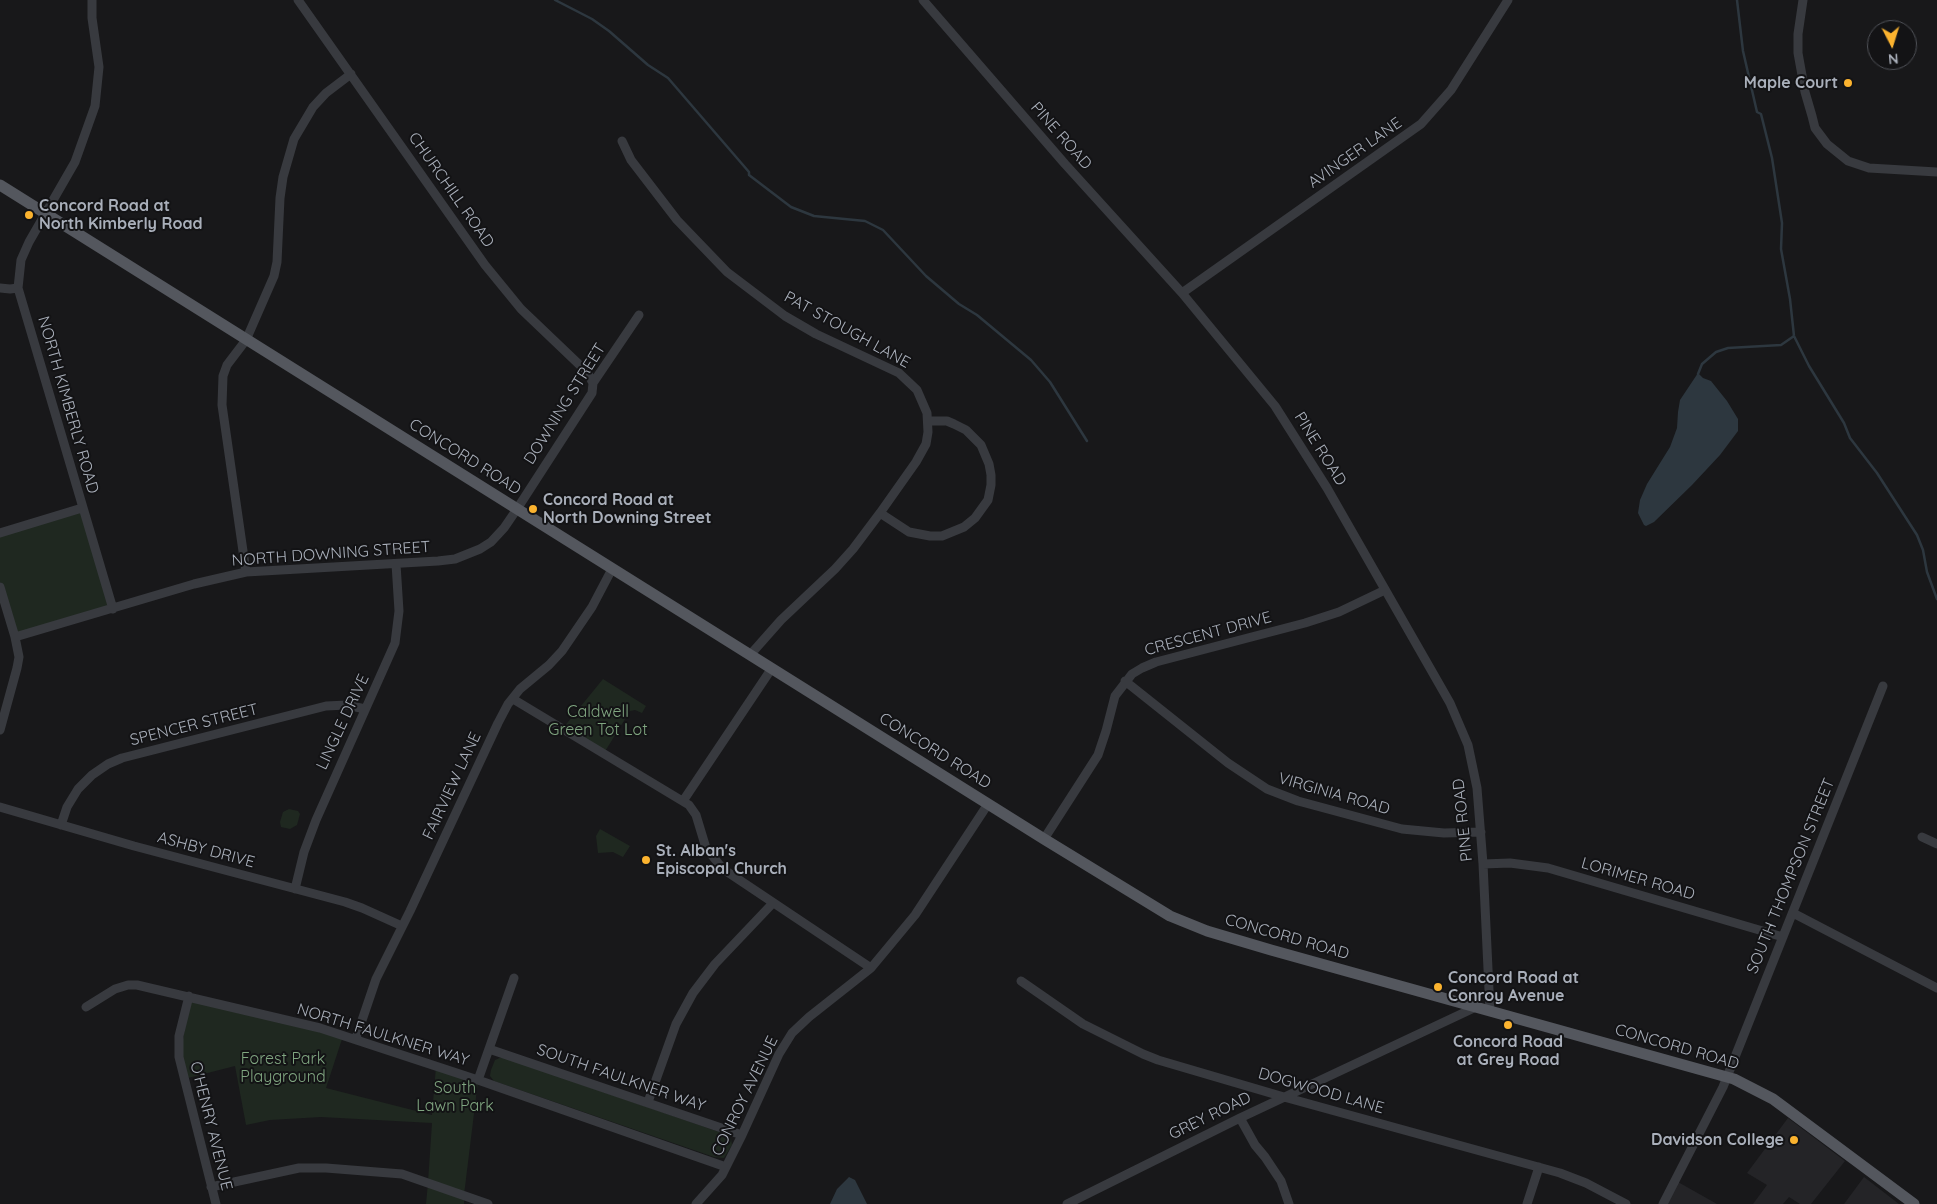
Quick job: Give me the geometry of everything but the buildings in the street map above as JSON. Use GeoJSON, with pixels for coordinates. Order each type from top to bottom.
{"type":"FeatureCollection","features":[{"type":"Feature","properties":{"kind":"main road","name":"CONCORD ROAD"},"geometry":{"type":"LineString","coordinates":[[0,185],[1170,916],[1187,924],[1271,950],[1727,1077],[1773,1099],[1914,1204]]}},
{"type":"Feature","properties":{"kind":"street","name":"NORTH KIMBERLY ROAD"},"geometry":{"type":"LineString","coordinates":[[92,0],[92,18],[99,67],[95,106],[76,162],[45,213],[20,260],[18,288],[113,609]]}},
{"type":"Feature","properties":{"kind":"street","name":"CHURCHILL ROAD"},"geometry":{"type":"LineString","coordinates":[[298,0],[485,265],[521,309],[588,372],[593,383]]}},
{"type":"Feature","properties":{"kind":"street","name":"PINE ROAD"},"geometry":{"type":"LineString","coordinates":[[923,0],[1065,164],[1182,294],[1275,406],[1327,488],[1385,590],[1459,722],[1472,761],[1477,788],[1481,832],[1490,1011]]}},
{"type":"Feature","properties":{"kind":"street","name":"AVINGER LANE"},"geometry":{"type":"LineString","coordinates":[[1182,294],[1421,124],[1451,90],[1508,0]]}},
{"type":"Feature","properties":{"kind":"street"},"geometry":{"type":"LineString","coordinates":[[1803,0],[1798,34],[1798,53],[1805,92],[1812,116],[1816,128],[1827,144],[1848,161],[1868,168],[1937,172]]}},
{"type":"Feature","properties":{"kind":"street"},"geometry":{"type":"LineString","coordinates":[[246,572],[221,391],[223,376],[227,365],[246,340],[274,276],[277,262],[282,177],[294,140],[313,108],[332,88],[351,74]]}},
{"type":"Feature","properties":{"kind":"street","name":"PAT STOUGH LANE"},"geometry":{"type":"LineString","coordinates":[[622,140],[631,160],[666,206],[717,263],[785,316],[816,334],[906,378],[922,397],[928,421],[926,444],[922,452],[880,514],[834,570],[781,620],[750,655]]}},
{"type":"Feature","properties":{"kind":"street"},"geometry":{"type":"LineString","coordinates":[[0,288],[10,290],[18,288]]}},
{"type":"Feature","properties":{"kind":"street","name":"DOWNING STREET"},"geometry":{"type":"LineString","coordinates":[[517,509],[592,394],[593,383],[638,315]]}},
{"type":"Feature","properties":{"kind":"street"},"geometry":{"type":"LineString","coordinates":[[880,514],[908,532],[942,536],[964,527],[983,509],[990,492],[991,475],[988,458],[981,445],[966,430],[954,424],[947,421],[928,421]]}},
{"type":"Feature","properties":{"kind":"street"},"geometry":{"type":"LineString","coordinates":[[0,533],[82,508]]}},
{"type":"Feature","properties":{"kind":"street","name":"NORTH DOWNING STREET"},"geometry":{"type":"LineString","coordinates":[[15,638],[194,584],[246,572],[455,559],[466,556],[491,542],[517,509]]}},
{"type":"Feature","properties":{"kind":"street","name":"LINGLE DRIVE"},"geometry":{"type":"LineString","coordinates":[[295,889],[304,852],[316,820],[395,643],[399,611],[396,564]]}},
{"type":"Feature","properties":{"kind":"street","name":"FAIRVIEW LANE"},"geometry":{"type":"LineString","coordinates":[[356,1038],[376,980],[494,731],[520,688],[549,665],[562,650],[592,607],[612,569]]}},
{"type":"Feature","properties":{"kind":"street"},"geometry":{"type":"LineString","coordinates":[[0,587],[19,657],[0,730]]}},
{"type":"Feature","properties":{"kind":"street","name":"CRESCENT DRIVE"},"geometry":{"type":"LineString","coordinates":[[1044,839],[1098,755],[1113,701],[1125,682],[1142,668],[1156,662],[1309,622],[1339,612],[1385,590]]}},
{"type":"Feature","properties":{"kind":"street"},"geometry":{"type":"LineString","coordinates":[[683,801],[772,668]]}},
{"type":"Feature","properties":{"kind":"street","name":"VIRGINIA ROAD"},"geometry":{"type":"LineString","coordinates":[[1125,682],[1228,764],[1267,790],[1402,829],[1444,833],[1481,832]]}},
{"type":"Feature","properties":{"kind":"street","name":"SOUTH THOMPSON STREET"},"geometry":{"type":"LineString","coordinates":[[1663,1204],[1727,1077],[1883,686]]}},
{"type":"Feature","properties":{"kind":"street"},"geometry":{"type":"LineString","coordinates":[[512,699],[683,801],[694,811],[706,848],[717,863],[773,903],[871,968]]}},
{"type":"Feature","properties":{"kind":"street","name":"SPENCER STREET"},"geometry":{"type":"LineString","coordinates":[[61,824],[67,807],[84,782],[108,764],[122,758],[326,706],[347,705],[365,709]]}},
{"type":"Feature","properties":{"kind":"street","name":"CONROY AVENUE"},"geometry":{"type":"LineString","coordinates":[[696,1204],[716,1182],[726,1167],[779,1054],[792,1033],[809,1017],[871,968],[914,915],[988,804]]}},
{"type":"Feature","properties":{"kind":"street","name":"ASHBY DRIVE"},"geometry":{"type":"LineString","coordinates":[[0,807],[134,846],[362,908],[402,926]]}},
{"type":"Feature","properties":{"kind":"street"},"geometry":{"type":"LineString","coordinates":[[1922,837],[1937,844]]}},
{"type":"Feature","properties":{"kind":"street","name":"LORIMER ROAD"},"geometry":{"type":"LineString","coordinates":[[1483,864],[1510,863],[1548,868],[1783,937]]}},
{"type":"Feature","properties":{"kind":"street"},"geometry":{"type":"LineString","coordinates":[[648,1102],[672,1033],[693,993],[715,964],[773,903]]}},
{"type":"Feature","properties":{"kind":"street"},"geometry":{"type":"LineString","coordinates":[[1793,913],[1937,988]]}},
{"type":"Feature","properties":{"kind":"street"},"geometry":{"type":"LineString","coordinates":[[478,1080],[514,978]]}},
{"type":"Feature","properties":{"kind":"street","name":"DOGWOOD LANE"},"geometry":{"type":"LineString","coordinates":[[1021,981],[1083,1024],[1143,1054],[1284,1097],[1539,1167],[1571,1177],[1626,1204]]}},
{"type":"Feature","properties":{"kind":"street","name":"NORTH FAULKNER WAY"},"geometry":{"type":"LineString","coordinates":[[86,1006],[115,989],[128,985],[148,986],[320,1028],[356,1038],[726,1167]]}},
{"type":"Feature","properties":{"kind":"street","name":"O'HENRY AVENUE"},"geometry":{"type":"LineString","coordinates":[[189,996],[179,1036],[178,1057],[216,1204]]}},
{"type":"Feature","properties":{"kind":"street","name":"GREY ROAD"},"geometry":{"type":"LineString","coordinates":[[1067,1204],[1240,1118],[1476,1007]]}},
{"type":"Feature","properties":{"kind":"street","name":"SOUTH FAULKNER WAY"},"geometry":{"type":"LineString","coordinates":[[489,1048],[742,1135]]}},
{"type":"Feature","properties":{"kind":"street"},"geometry":{"type":"LineString","coordinates":[[1240,1118],[1255,1145],[1281,1181],[1289,1204]]}},
{"type":"Feature","properties":{"kind":"street"},"geometry":{"type":"LineString","coordinates":[[1527,1204],[1539,1167]]}},
{"type":"Feature","properties":{"kind":"street"},"geometry":{"type":"LineString","coordinates":[[211,1186],[299,1168],[344,1169],[402,1174],[488,1204]]}},
{"type":"Feature","properties":{"kind":"shaded area"},"geometry":{"type":"Polygon","coordinates":[[[1698,373],[1703,378],[1711,381],[1727,401],[1738,419],[1738,431],[1720,455],[1692,485],[1654,522],[1646,526],[1638,513],[1640,500],[1647,484],[1670,447],[1677,428],[1680,400],[1698,373]]]}},
{"type":"Feature","properties":{"kind":"shaded area","name":"Davidson College"},"geometry":{"type":"Polygon","coordinates":[[[1788,1118],[1845,1161],[1811,1204],[1800,1204],[1789,1197],[1783,1204],[1753,1204],[1767,1185],[1747,1173],[1788,1118]]]}},
{"type":"Feature","properties":{"kind":"shaded area"},"geometry":{"type":"Polygon","coordinates":[[[849,1177],[855,1180],[867,1204],[830,1204],[837,1189],[849,1177]]]}},
{"type":"Feature","properties":{"kind":"shaded area"},"geometry":{"type":"Polygon","coordinates":[[[1864,1177],[1899,1204],[1844,1204],[1864,1177]]]}},
{"type":"Feature","properties":{"kind":"shaded area","name":"Davidson College"},"geometry":{"type":"Polygon","coordinates":[[[1678,1182],[1717,1204],[1666,1204],[1678,1182]]]}},
{"type":"Feature","properties":{"kind":"green space"},"geometry":{"type":"Polygon","coordinates":[[[81,510],[111,608],[17,636],[0,582],[0,534],[81,510]]]}},
{"type":"Feature","properties":{"kind":"green space","name":"Caldwell Green Tot Lot"},"geometry":{"type":"Polygon","coordinates":[[[603,679],[646,706],[642,713],[635,710],[630,711],[604,753],[563,728],[603,679]]]}},
{"type":"Feature","properties":{"kind":"green space"},"geometry":{"type":"Polygon","coordinates":[[[289,809],[298,811],[300,814],[297,825],[290,829],[281,827],[280,822],[283,812],[289,809]]]}},
{"type":"Feature","properties":{"kind":"green space"},"geometry":{"type":"Polygon","coordinates":[[[600,829],[630,846],[623,857],[613,852],[598,853],[596,836],[600,829]]]}},
{"type":"Feature","properties":{"kind":"green space","name":"Forest Park Playground"},"geometry":{"type":"Polygon","coordinates":[[[190,998],[343,1036],[326,1088],[432,1115],[436,1067],[478,1081],[464,1195],[428,1182],[432,1123],[321,1117],[270,1120],[246,1125],[235,1066],[184,1079],[180,1057],[190,998]]]}},
{"type":"Feature","properties":{"kind":"green space"},"geometry":{"type":"Polygon","coordinates":[[[502,1057],[728,1135],[732,1145],[724,1158],[714,1157],[494,1081],[490,1076],[491,1070],[495,1060],[502,1057]]]}},
{"type":"Feature","properties":{"kind":"green space"},"geometry":{"type":"Polygon","coordinates":[[[428,1183],[464,1196],[464,1204],[426,1204],[428,1183]]]}},
{"type":"Feature","properties":{"kind":"waterway"},"geometry":{"type":"LineString","coordinates":[[555,0],[592,19],[609,31],[648,65],[668,78],[749,172],[749,175],[791,207],[814,216],[865,221],[883,230],[926,276],[1031,360],[1050,382],[1087,441]]}},
{"type":"Feature","properties":{"kind":"waterway"},"geometry":{"type":"LineString","coordinates":[[1737,0],[1743,51],[1757,112],[1761,114],[1772,158],[1782,223],[1781,249],[1790,299],[1794,336],[1809,366],[1844,423],[1850,438],[1877,473],[1917,535],[1937,599]]}},
{"type":"Feature","properties":{"kind":"waterway"},"geometry":{"type":"LineString","coordinates":[[1698,374],[1702,364],[1716,352],[1728,348],[1781,345],[1794,336]]}},
{"type":"Feature","properties":{"kind":"place","name":"Maple Court"},"geometry":{"type":"Point","coordinates":[1848,83]}},
{"type":"Feature","properties":{"kind":"place","name":"Concord Road at North Kimberly Road"},"geometry":{"type":"Point","coordinates":[29,215]}},
{"type":"Feature","properties":{"kind":"place","name":"Concord Road at North Downing Street"},"geometry":{"type":"Point","coordinates":[533,509]}},
{"type":"Feature","properties":{"kind":"place","name":"St. Alban's Episcopal Church"},"geometry":{"type":"Point","coordinates":[646,860]}},
{"type":"Feature","properties":{"kind":"place","name":"Concord Road at Conroy Avenue"},"geometry":{"type":"Point","coordinates":[1438,987]}},
{"type":"Feature","properties":{"kind":"place","name":"Concord Road at Grey Road"},"geometry":{"type":"Point","coordinates":[1508,1025]}},
{"type":"Feature","properties":{"kind":"place","name":"Davidson College"},"geometry":{"type":"Point","coordinates":[1794,1140]}},
{"type":"Feature","properties":{"kind":"park label","name":"South Lawn Park"},"geometry":{"type":"Point","coordinates":[455,1097]}}]}
